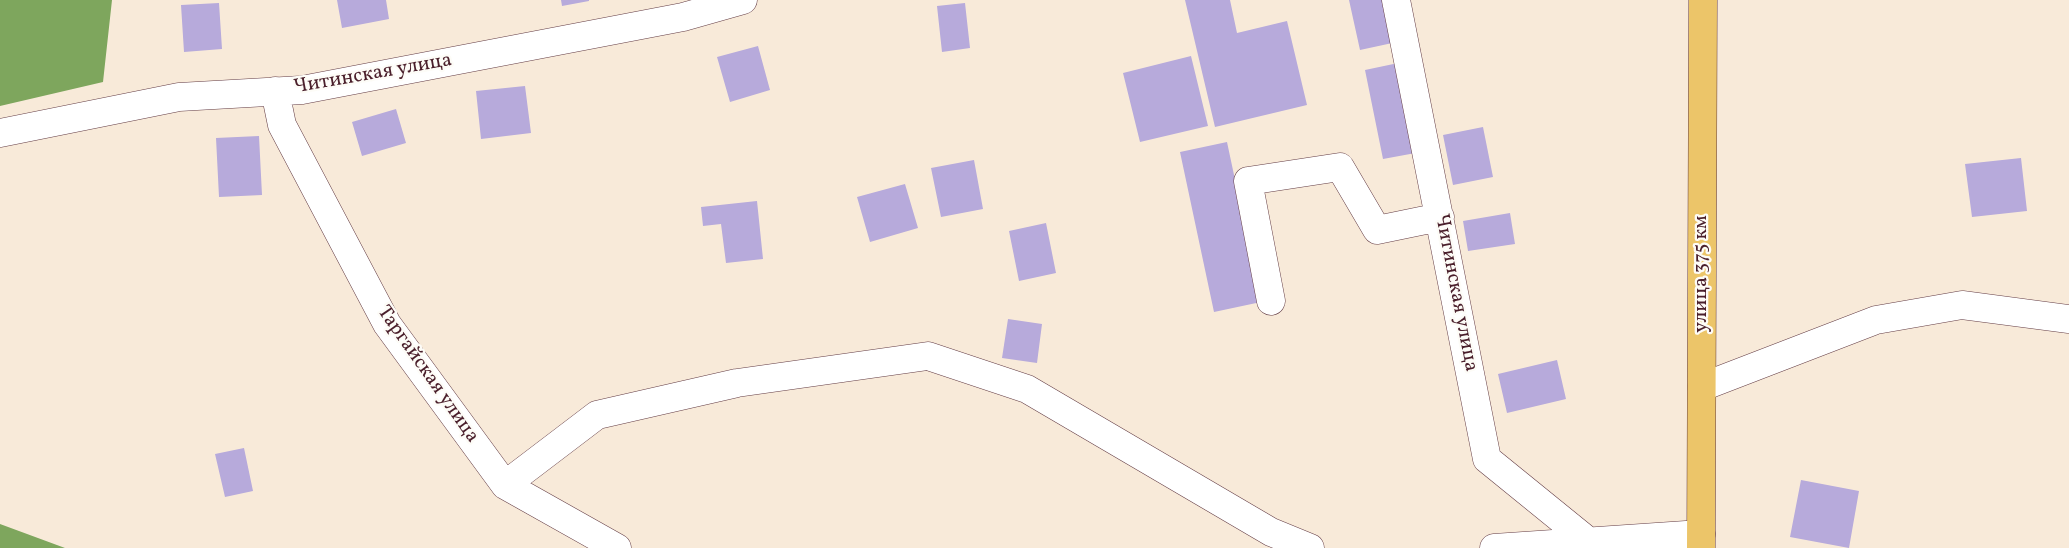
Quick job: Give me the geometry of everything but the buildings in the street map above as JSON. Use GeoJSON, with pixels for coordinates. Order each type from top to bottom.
{"type":"FeatureCollection","features":[{"type":"Feature","properties":{"kind":"main road","name":"улица 375 км"},"geometry":{"type":"LineString","coordinates":[[1701,541],[1703,0]]}},
{"type":"Feature","properties":{"kind":"street","name":"Читинская улица"},"geometry":{"type":"LineString","coordinates":[[0,133],[179,96],[302,90],[684,17],[743,0]]}},
{"type":"Feature","properties":{"kind":"street","name":"Читинская улица"},"geometry":{"type":"LineString","coordinates":[[1396,0],[1487,459],[1588,541]]}},
{"type":"Feature","properties":{"kind":"street","name":"Таргайская улица"},"geometry":{"type":"LineString","coordinates":[[275,91],[282,125],[388,324],[506,485],[617,548]]}},
{"type":"Feature","properties":{"kind":"street"},"geometry":{"type":"LineString","coordinates":[[1271,301],[1248,182],[1340,167],[1377,230],[1440,217]]}},
{"type":"Feature","properties":{"kind":"street"},"geometry":{"type":"LineString","coordinates":[[1702,387],[1876,320],[1962,305],[2069,319]]}},
{"type":"Feature","properties":{"kind":"street"},"geometry":{"type":"LineString","coordinates":[[506,485],[597,415],[737,383],[928,356],[1027,389],[1271,532],[1310,548]]}},
{"type":"Feature","properties":{"kind":"street"},"geometry":{"type":"LineString","coordinates":[[1494,548],[1588,541],[1701,541]]}},
{"type":"Feature","properties":{"kind":"green space"},"geometry":{"type":"Polygon","coordinates":[[[0,0],[112,0],[103,82],[0,106],[0,0]]]}},
{"type":"Feature","properties":{"kind":"green space"},"geometry":{"type":"Polygon","coordinates":[[[0,524],[65,548],[0,548],[0,524]]]}}]}
